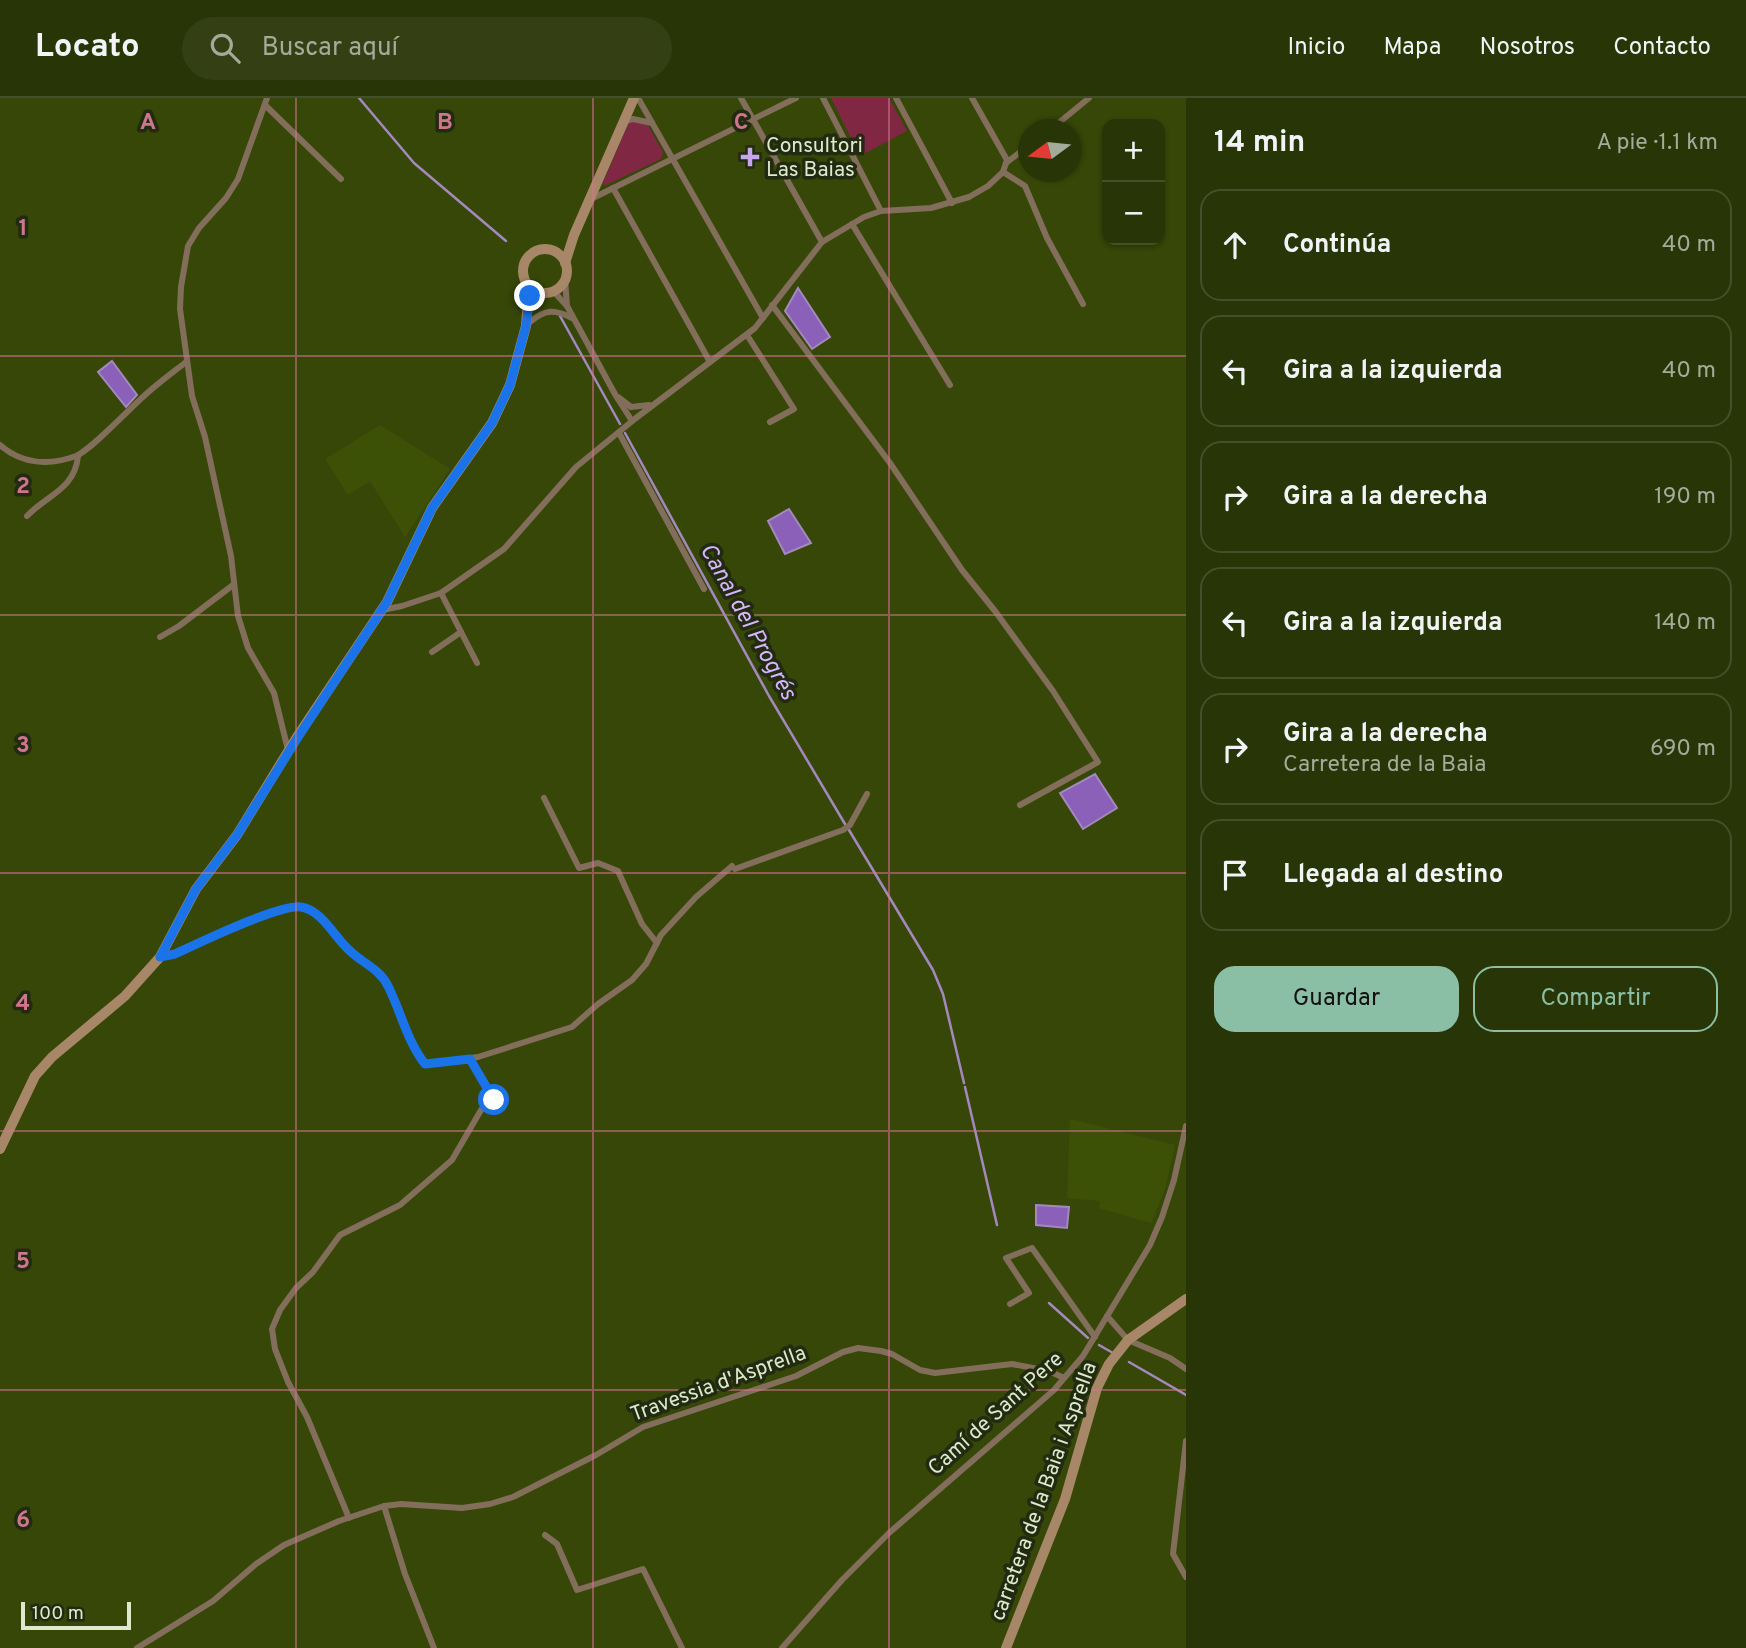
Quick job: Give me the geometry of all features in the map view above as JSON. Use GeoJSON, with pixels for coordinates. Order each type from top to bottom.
{"type":"FeatureCollection","features":[{"type":"Feature","properties":{"kind":"main road"},"geometry":{"type":"LineString","coordinates":[[0,1149],[35,1076],[52,1057],[125,996],[160,957],[196,889],[237,835],[381,610],[432,508],[492,423],[510,385],[534,308],[549,292],[562,285],[565,279],[565,263],[574,235],[636,98]]}},
{"type":"Feature","properties":{"kind":"main road"},"geometry":{"type":"LineString","coordinates":[[552,250],[574,235]]}},
{"type":"Feature","properties":{"kind":"main road"},"geometry":{"type":"LineString","coordinates":[[549,292],[540,292],[530,285],[525,279],[524,264],[530,255],[538,250],[552,250],[558,253],[565,263]]}},
{"type":"Feature","properties":{"kind":"main road"},"geometry":{"type":"LineString","coordinates":[[528,324],[530,285]]}},
{"type":"Feature","properties":{"kind":"main road","name":"carretera de la Baia i Asprella"},"geometry":{"type":"LineString","coordinates":[[1006,1648],[1065,1499],[1097,1388],[1109,1364],[1128,1340],[1186,1299]]}},
{"type":"Feature","properties":{"kind":"street"},"geometry":{"type":"LineString","coordinates":[[636,98],[763,318]]}},
{"type":"Feature","properties":{"kind":"street"},"geometry":{"type":"LineString","coordinates":[[741,98],[822,242]]}},
{"type":"Feature","properties":{"kind":"street"},"geometry":{"type":"LineString","coordinates":[[589,200],[796,98]]}},
{"type":"Feature","properties":{"kind":"street"},"geometry":{"type":"LineString","coordinates":[[823,98],[881,211]]}},
{"type":"Feature","properties":{"kind":"street"},"geometry":{"type":"LineString","coordinates":[[896,98],[952,203]]}},
{"type":"Feature","properties":{"kind":"street"},"geometry":{"type":"LineString","coordinates":[[972,98],[1007,161]]}},
{"type":"Feature","properties":{"kind":"street"},"geometry":{"type":"LineString","coordinates":[[1063,119],[1088,98]]}},
{"type":"Feature","properties":{"kind":"street"},"geometry":{"type":"LineString","coordinates":[[289,753],[274,693],[248,648],[238,617],[231,556],[186,362],[180,309],[181,287],[188,246],[238,179],[266,102],[341,180]]}},
{"type":"Feature","properties":{"kind":"street"},"geometry":{"type":"LineString","coordinates":[[623,122],[633,119],[652,123]]}},
{"type":"Feature","properties":{"kind":"street"},"geometry":{"type":"LineString","coordinates":[[381,610],[441,593],[504,549],[576,467],[634,419],[747,335],[822,242],[881,211],[931,208],[952,203],[988,186],[1003,172],[1007,161],[1018,153]]}},
{"type":"Feature","properties":{"kind":"street"},"geometry":{"type":"LineString","coordinates":[[1003,172],[1025,186],[1047,238],[1083,304]]}},
{"type":"Feature","properties":{"kind":"street"},"geometry":{"type":"LineString","coordinates":[[613,188],[710,362]]}},
{"type":"Feature","properties":{"kind":"street"},"geometry":{"type":"LineString","coordinates":[[852,224],[950,385]]}},
{"type":"Feature","properties":{"kind":"street"},"geometry":{"type":"LineString","coordinates":[[565,279],[567,306],[616,396],[634,419]]}},
{"type":"Feature","properties":{"kind":"street"},"geometry":{"type":"LineString","coordinates":[[549,292],[567,306]]}},
{"type":"Feature","properties":{"kind":"street"},"geometry":{"type":"LineString","coordinates":[[772,305],[890,463],[962,570],[1046,681],[1098,762],[1020,805]]}},
{"type":"Feature","properties":{"kind":"street"},"geometry":{"type":"LineString","coordinates":[[528,324],[546,311],[560,312],[573,318]]}},
{"type":"Feature","properties":{"kind":"street"},"geometry":{"type":"LineString","coordinates":[[747,335],[794,409],[769,422]]}},
{"type":"Feature","properties":{"kind":"street"},"geometry":{"type":"LineString","coordinates":[[0,445],[12,456],[27,461],[52,461],[78,456],[146,394],[186,362]]}},
{"type":"Feature","properties":{"kind":"street"},"geometry":{"type":"LineString","coordinates":[[616,396],[631,407],[656,403]]}},
{"type":"Feature","properties":{"kind":"street"},"geometry":{"type":"LineString","coordinates":[[619,433],[704,589]]}},
{"type":"Feature","properties":{"kind":"street"},"geometry":{"type":"LineString","coordinates":[[27,516],[58,494],[77,468],[78,456]]}},
{"type":"Feature","properties":{"kind":"street"},"geometry":{"type":"LineString","coordinates":[[160,637],[233,585]]}},
{"type":"Feature","properties":{"kind":"street"},"geometry":{"type":"LineString","coordinates":[[441,593],[477,663]]}},
{"type":"Feature","properties":{"kind":"street"},"geometry":{"type":"LineString","coordinates":[[432,652],[461,632]]}},
{"type":"Feature","properties":{"kind":"street"},"geometry":{"type":"LineString","coordinates":[[160,957],[175,954],[278,910],[302,907],[317,915],[349,951],[376,970],[387,983],[414,1049],[425,1064],[470,1059],[572,1027],[632,980],[646,964],[661,935],[696,897],[733,867],[843,830],[850,825],[867,794]]}},
{"type":"Feature","properties":{"kind":"street"},"geometry":{"type":"LineString","coordinates":[[544,798],[579,868],[598,863],[618,871],[642,924],[657,943]]}},
{"type":"Feature","properties":{"kind":"street"},"geometry":{"type":"LineString","coordinates":[[349,1518],[307,1417],[288,1382],[275,1349],[272,1329],[280,1310],[340,1235],[400,1205],[452,1160],[481,1110],[494,1100],[470,1059]]}},
{"type":"Feature","properties":{"kind":"street","name":"Camí de Sant Pere"},"geometry":{"type":"LineString","coordinates":[[782,1648],[842,1580],[889,1533],[1064,1378],[1083,1356],[1150,1245],[1174,1180],[1186,1126]]}},
{"type":"Feature","properties":{"kind":"street"},"geometry":{"type":"LineString","coordinates":[[1010,1304],[1029,1293],[1006,1258],[1032,1248],[1095,1337]]}},
{"type":"Feature","properties":{"kind":"street"},"geometry":{"type":"LineString","coordinates":[[1107,1315],[1128,1340],[1170,1357],[1186,1369]]}},
{"type":"Feature","properties":{"kind":"street","name":"Travessia d'Asprella"},"geometry":{"type":"LineString","coordinates":[[137,1648],[213,1601],[256,1564],[284,1545],[384,1506],[401,1504],[462,1508],[513,1497],[596,1455],[643,1427],[796,1376],[843,1352],[858,1348],[892,1354],[920,1370],[935,1373],[1012,1364],[1049,1371],[1064,1378]]}},
{"type":"Feature","properties":{"kind":"street"},"geometry":{"type":"LineString","coordinates":[[1186,1441],[1173,1554],[1186,1577]]}},
{"type":"Feature","properties":{"kind":"street"},"geometry":{"type":"LineString","coordinates":[[384,1506],[405,1574],[434,1648]]}},
{"type":"Feature","properties":{"kind":"street"},"geometry":{"type":"LineString","coordinates":[[545,1535],[557,1544],[577,1590],[643,1569],[682,1648]]}},
{"type":"Feature","properties":{"kind":"shaded area"},"geometry":{"type":"Polygon","coordinates":[[[831,98],[889,98],[907,131],[860,156],[831,98]]]}},
{"type":"Feature","properties":{"kind":"shaded area"},"geometry":{"type":"Polygon","coordinates":[[[629,122],[646,122],[663,152],[661,159],[604,186],[603,183],[629,122]]]}},
{"type":"Feature","properties":{"kind":"shaded area"},"geometry":{"type":"Polygon","coordinates":[[[798,288],[830,337],[812,349],[785,311],[798,288]]]}},
{"type":"Feature","properties":{"kind":"shaded area"},"geometry":{"type":"Polygon","coordinates":[[[112,361],[137,395],[126,407],[98,372],[112,361]]]}},
{"type":"Feature","properties":{"kind":"shaded area"},"geometry":{"type":"Polygon","coordinates":[[[380,425],[450,469],[405,537],[370,481],[348,495],[325,459],[380,425]]]}},
{"type":"Feature","properties":{"kind":"shaded area"},"geometry":{"type":"Polygon","coordinates":[[[789,509],[811,543],[785,554],[768,521],[789,509]]]}},
{"type":"Feature","properties":{"kind":"shaded area"},"geometry":{"type":"Polygon","coordinates":[[[1095,774],[1117,808],[1083,829],[1060,793],[1095,774]]]}},
{"type":"Feature","properties":{"kind":"shaded area"},"geometry":{"type":"Polygon","coordinates":[[[1070,1119],[1175,1145],[1165,1189],[1151,1223],[1099,1208],[1100,1201],[1067,1198],[1070,1119]]]}},
{"type":"Feature","properties":{"kind":"shaded area"},"geometry":{"type":"Polygon","coordinates":[[[1036,1205],[1069,1207],[1067,1228],[1036,1225],[1036,1205]]]}},
{"type":"Feature","properties":{"kind":"waterway"},"geometry":{"type":"LineString","coordinates":[[359,98],[414,163],[506,241]]}},
{"type":"Feature","properties":{"kind":"waterway"},"geometry":{"type":"LineString","coordinates":[[560,316],[620,424]]}},
{"type":"Feature","properties":{"kind":"waterway","name":"Canal del Progrés"},"geometry":{"type":"LineString","coordinates":[[625,433],[769,696],[845,824]]}},
{"type":"Feature","properties":{"kind":"waterway","name":"Canal del Progrés"},"geometry":{"type":"LineString","coordinates":[[849,830],[933,970],[943,994],[964,1083]]}},
{"type":"Feature","properties":{"kind":"waterway","name":"Canal del Progrés"},"geometry":{"type":"LineString","coordinates":[[965,1087],[997,1225]]}},
{"type":"Feature","properties":{"kind":"waterway","name":"Canal del Progrés"},"geometry":{"type":"LineString","coordinates":[[1049,1303],[1088,1338]]}},
{"type":"Feature","properties":{"kind":"waterway","name":"Canal del Progrés"},"geometry":{"type":"LineString","coordinates":[[1099,1345],[1113,1353]]}},
{"type":"Feature","properties":{"kind":"waterway","name":"Canal del Progrés"},"geometry":{"type":"LineString","coordinates":[[1129,1362],[1186,1395]]}},
{"type":"Feature","properties":{"kind":"place","name":"Consultori Las Baias"},"geometry":{"type":"Point","coordinates":[750,157]}},
{"type":"Feature","properties":{"kind":"route"},"geometry":{"type":"LineString","coordinates":[[494,1100],[470,1059],[425,1064],[414,1049],[387,983],[376,970],[349,951],[317,915],[302,907],[278,910],[175,954],[160,957],[196,889],[237,835],[387,602],[432,508],[492,423],[510,385],[526,326],[530,296]]}}]}
